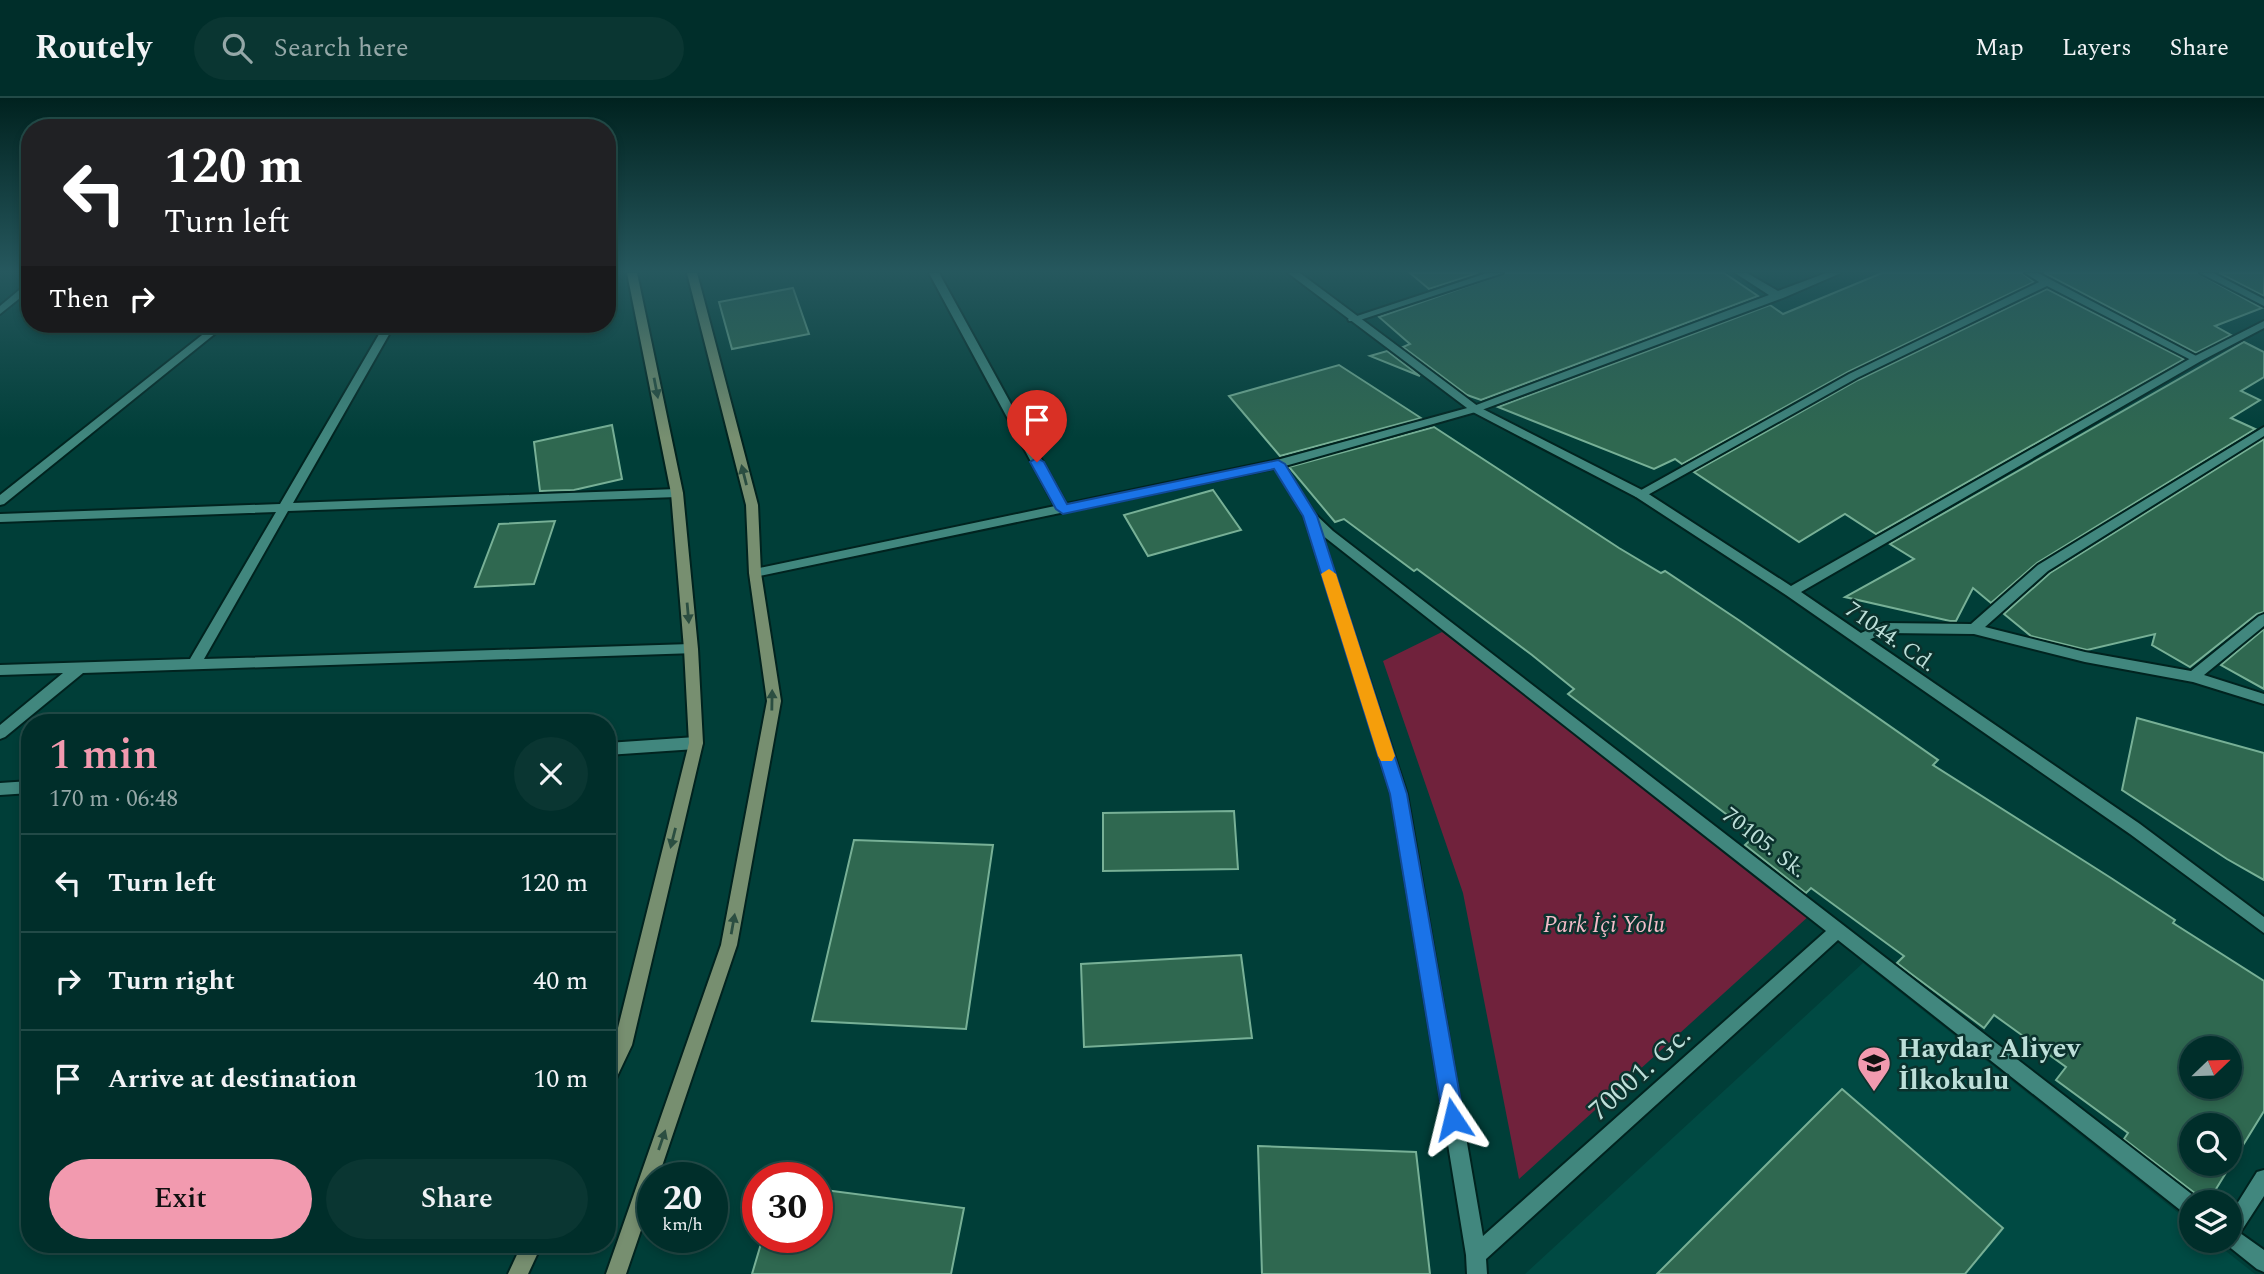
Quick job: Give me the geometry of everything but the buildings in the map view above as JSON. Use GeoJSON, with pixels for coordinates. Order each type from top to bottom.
{"type":"FeatureCollection","features":[{"type":"Feature","properties":{"kind":"main road"},"geometry":{"type":"LineString","coordinates":[[616,1060],[623,1045],[696,743],[691,649],[677,493],[643,328]]}},
{"type":"Feature","properties":{"kind":"main road"},"geometry":{"type":"LineString","coordinates":[[616,1274],[729,945],[774,701],[755,573],[752,505],[706,328]]}},
{"type":"Feature","properties":{"kind":"main road"},"geometry":{"type":"LineString","coordinates":[[518,1274],[528,1253]]}},
{"type":"Feature","properties":{"kind":"street"},"geometry":{"type":"LineString","coordinates":[[964,328],[1063,509]]}},
{"type":"Feature","properties":{"kind":"street","name":"71044. Cd."},"geometry":{"type":"LineString","coordinates":[[1365,328],[1475,410],[1640,494],[1791,592],[2135,829],[2264,926]]}},
{"type":"Feature","properties":{"kind":"street"},"geometry":{"type":"LineString","coordinates":[[755,573],[1278,464],[1475,410],[1694,328]]}},
{"type":"Feature","properties":{"kind":"street"},"geometry":{"type":"LineString","coordinates":[[1640,494],[1853,376],[1953,328]]}},
{"type":"Feature","properties":{"kind":"street"},"geometry":{"type":"LineString","coordinates":[[2137,328],[2197,359]]}},
{"type":"Feature","properties":{"kind":"street"},"geometry":{"type":"LineString","coordinates":[[1791,592],[2197,359],[2257,328]]}},
{"type":"Feature","properties":{"kind":"street"},"geometry":{"type":"LineString","coordinates":[[0,501],[211,333]]}},
{"type":"Feature","properties":{"kind":"street"},"geometry":{"type":"LineString","coordinates":[[194,664],[385,333]]}},
{"type":"Feature","properties":{"kind":"street"},"geometry":{"type":"LineString","coordinates":[[1974,629],[2042,568],[2264,431]]}},
{"type":"Feature","properties":{"kind":"street"},"geometry":{"type":"LineString","coordinates":[[1278,464],[1310,516],[1399,794],[1476,1255],[1476,1274]]}},
{"type":"Feature","properties":{"kind":"street"},"geometry":{"type":"LineString","coordinates":[[0,518],[677,493]]}},
{"type":"Feature","properties":{"kind":"street","name":"70105. Sk."},"geometry":{"type":"LineString","coordinates":[[1310,516],[1340,543],[2179,1197]]}},
{"type":"Feature","properties":{"kind":"street"},"geometry":{"type":"LineString","coordinates":[[2193,677],[2264,619]]}},
{"type":"Feature","properties":{"kind":"street"},"geometry":{"type":"LineString","coordinates":[[1858,639],[1884,628],[1974,629],[2085,657],[2193,677],[2264,699]]}},
{"type":"Feature","properties":{"kind":"street"},"geometry":{"type":"LineString","coordinates":[[0,670],[691,649]]}},
{"type":"Feature","properties":{"kind":"street"},"geometry":{"type":"LineString","coordinates":[[23,714],[79,668]]}},
{"type":"Feature","properties":{"kind":"street"},"geometry":{"type":"LineString","coordinates":[[0,733],[21,716]]}},
{"type":"Feature","properties":{"kind":"street"},"geometry":{"type":"LineString","coordinates":[[616,748],[696,743]]}},
{"type":"Feature","properties":{"kind":"street"},"geometry":{"type":"LineString","coordinates":[[0,789],[21,788]]}},
{"type":"Feature","properties":{"kind":"street","name":"70001. Gc."},"geometry":{"type":"LineString","coordinates":[[1476,1255],[1838,930]]}},
{"type":"Feature","properties":{"kind":"street"},"geometry":{"type":"LineString","coordinates":[[2242,1215],[2264,1179]]}},
{"type":"Feature","properties":{"kind":"street"},"geometry":{"type":"LineString","coordinates":[[2242,1244],[2264,1262]]}},
{"type":"Feature","properties":{"kind":"shaded area","name":"Haydar Aliyev İlkokulu"},"geometry":{"type":"Polygon","coordinates":[[[1863,963],[2179,1213],[2179,1253],[2228,1253],[2255,1274],[1525,1274],[1863,963]]]}},
{"type":"Feature","properties":{"kind":"green space","name":"Park İçi Yolu"},"geometry":{"type":"Polygon","coordinates":[[[1442,632],[1810,915],[1519,1179],[1463,893],[1383,661],[1442,632]]]}},
{"type":"Feature","properties":{"kind":"slow traffic"},"geometry":{"type":"LineString","coordinates":[[1329,574],[1386,756]]}},
{"type":"Feature","properties":{"kind":"place","name":"Haydar Aliyev İlkokulu"},"geometry":{"type":"Point","coordinates":[1874,1093]}},
{"type":"Feature","properties":{"kind":"route"},"geometry":{"type":"LineString","coordinates":[[1037,462],[1063,509],[1278,464],[1310,516],[1399,794],[1453,1119]]}}]}
